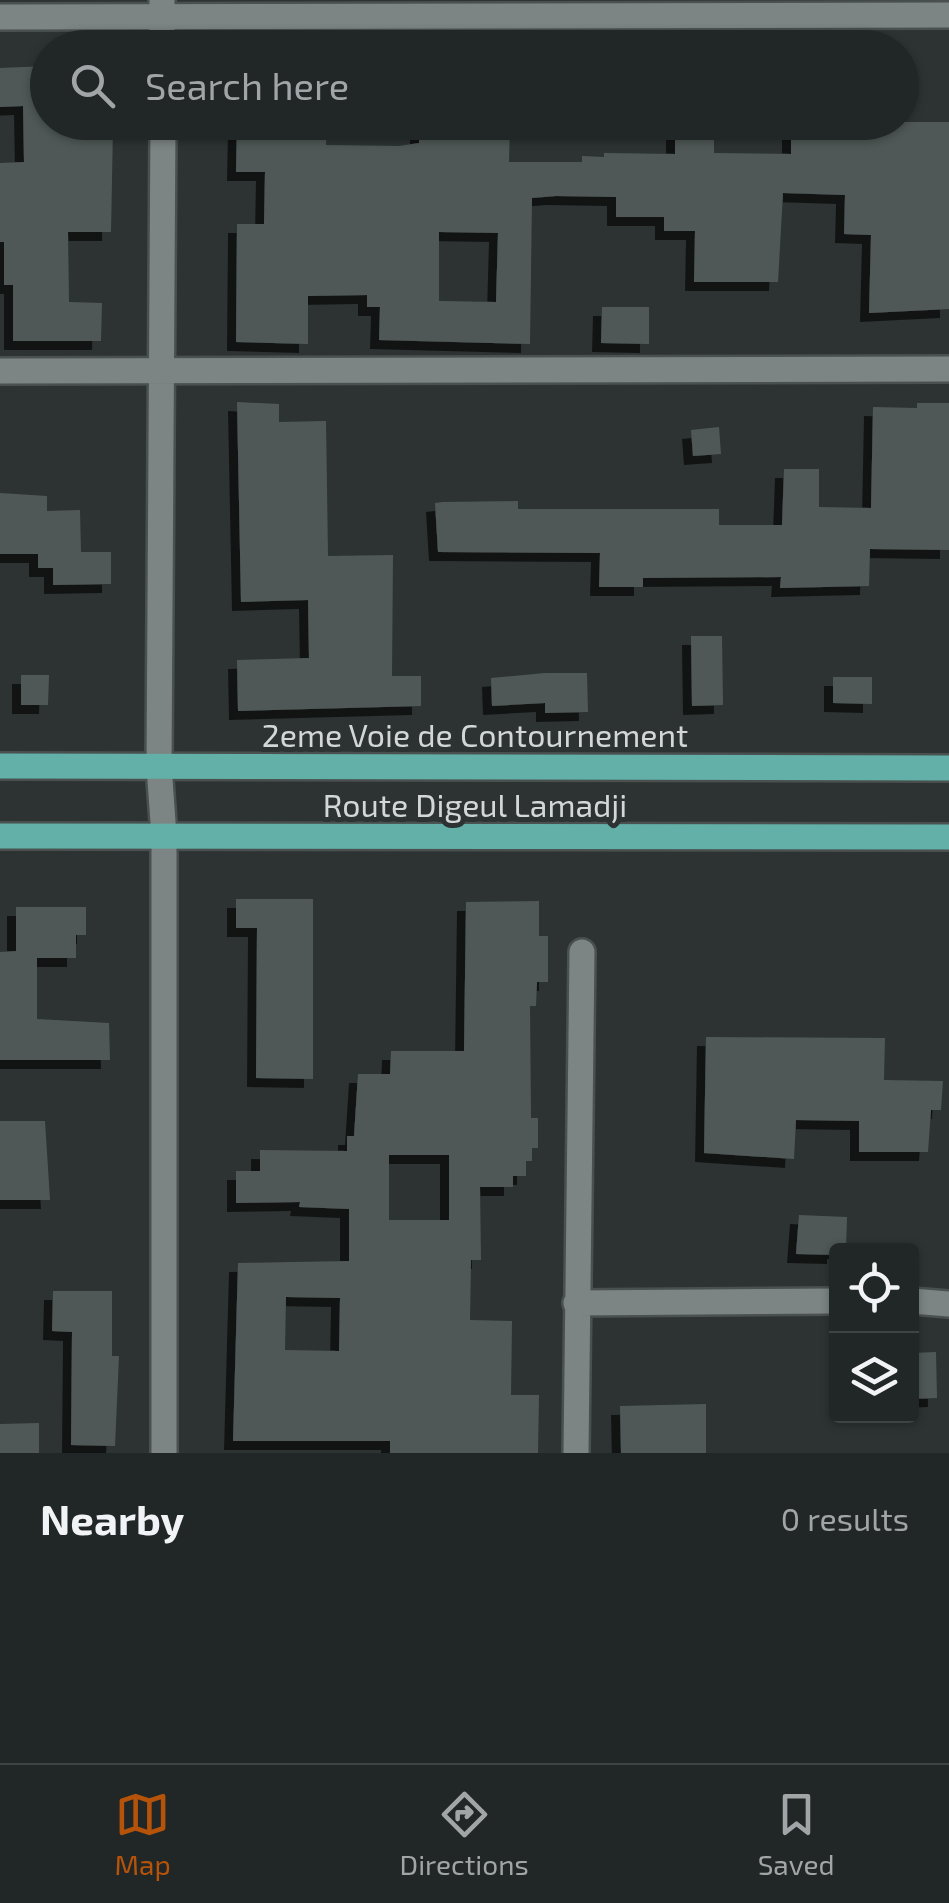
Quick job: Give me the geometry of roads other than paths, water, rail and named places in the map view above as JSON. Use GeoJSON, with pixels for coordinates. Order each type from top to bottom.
{"type":"FeatureCollection","features":[{"type":"Feature","properties":{"kind":"main road","name":"2eme Voie de Contournement"},"geometry":{"type":"LineString","coordinates":[[0,766],[949,768]]}},
{"type":"Feature","properties":{"kind":"main road","name":"Route Digeul Lamadji"},"geometry":{"type":"LineString","coordinates":[[0,836],[949,836]]}},
{"type":"Feature","properties":{"kind":"street"},"geometry":{"type":"LineString","coordinates":[[0,17],[162,10],[949,15]]}},
{"type":"Feature","properties":{"kind":"street"},"geometry":{"type":"LineString","coordinates":[[162,140],[164,372],[159,766],[164,836],[164,1453]]}},
{"type":"Feature","properties":{"kind":"street"},"geometry":{"type":"LineString","coordinates":[[0,371],[949,369]]}},
{"type":"Feature","properties":{"kind":"street"},"geometry":{"type":"LineString","coordinates":[[576,1453],[582,952]]}},
{"type":"Feature","properties":{"kind":"street"},"geometry":{"type":"LineString","coordinates":[[576,1302],[829,1301]]}},
{"type":"Feature","properties":{"kind":"street"},"geometry":{"type":"LineString","coordinates":[[919,1302],[949,1304]]}}]}
